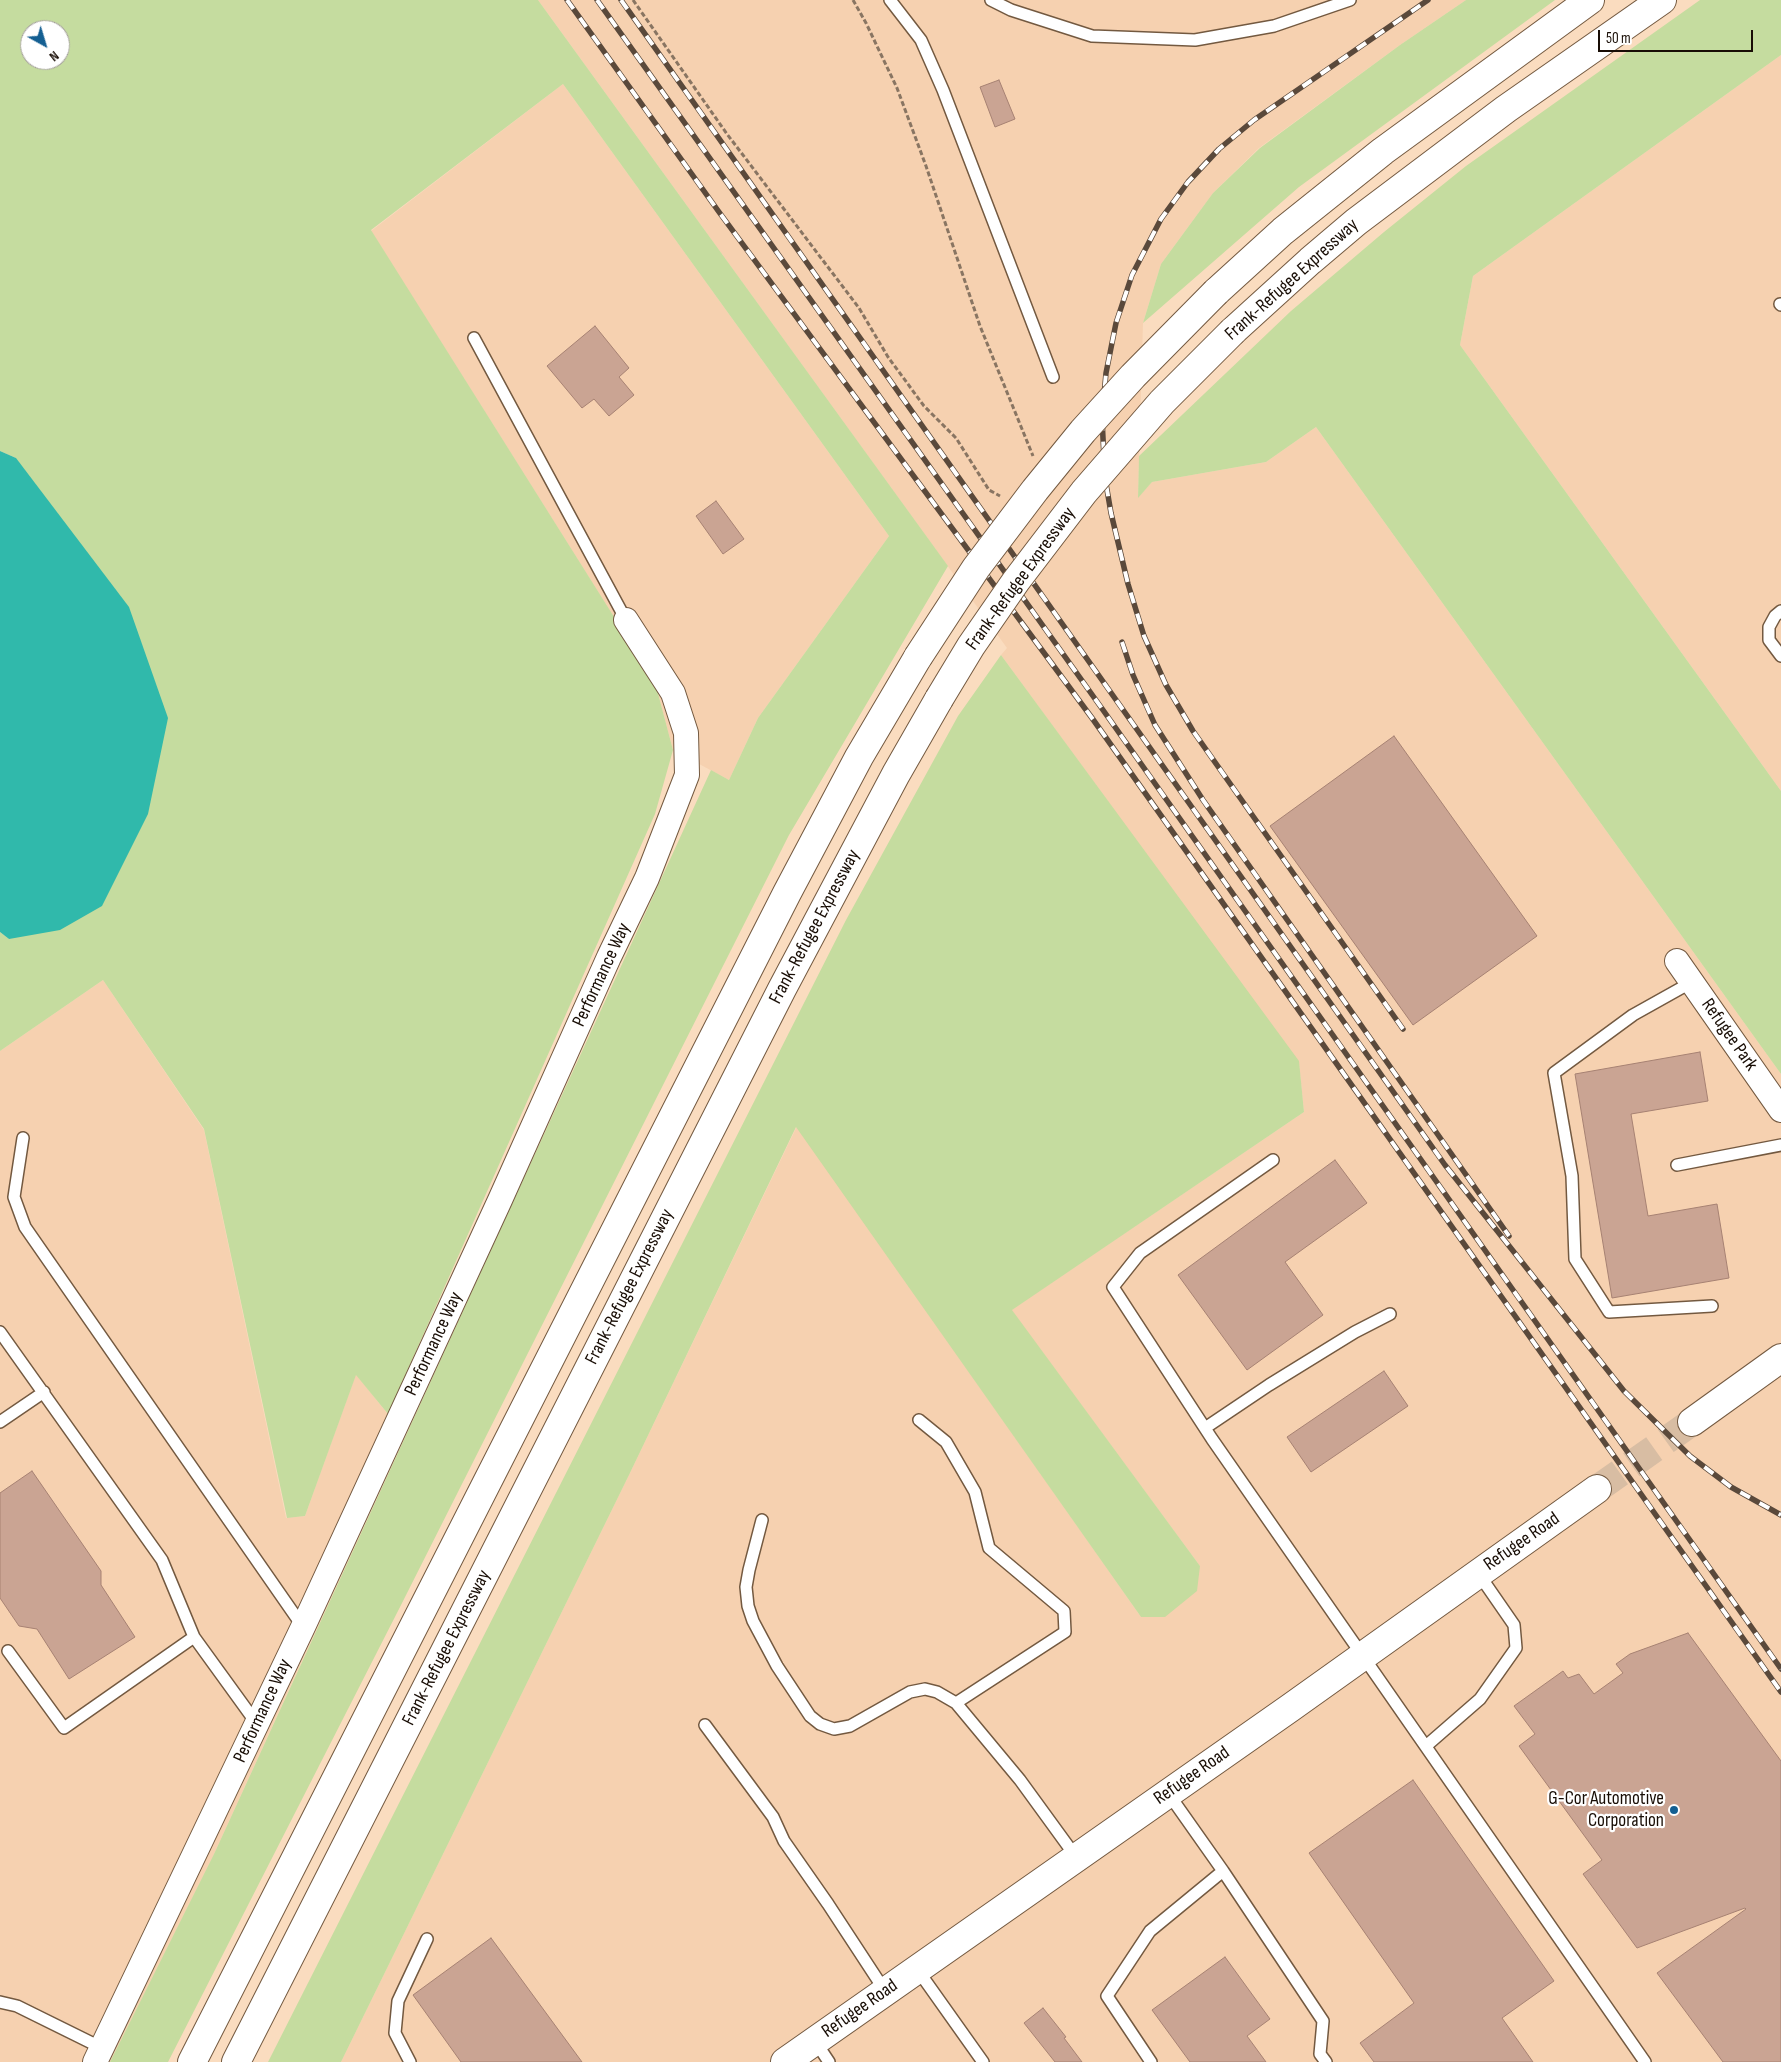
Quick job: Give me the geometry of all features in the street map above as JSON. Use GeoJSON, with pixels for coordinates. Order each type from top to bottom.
{"type":"FeatureCollection","features":[{"type":"Feature","properties":{"kind":"main road","name":"Frank-Refugee Expressway"},"geometry":{"type":"LineString","coordinates":[[192,2062],[787,893],[859,757],[918,656],[976,568],[1041,482],[1083,431],[1133,376],[1216,292],[1283,231],[1376,157],[1590,0]]}},
{"type":"Feature","properties":{"kind":"main road","name":"Frank-Refugee Expressway"},"geometry":{"type":"LineString","coordinates":[[236,2062],[782,989],[896,774],[971,646],[1016,581],[1084,492],[1162,402],[1232,331],[1310,261],[1364,216],[1506,109],[1662,0]]}},
{"type":"Feature","properties":{"kind":"main road"},"geometry":{"type":"LineString","coordinates":[[1692,1422],[1781,1358]]}},
{"type":"Feature","properties":{"kind":"main road","name":"Refugee Road"},"geometry":{"type":"LineString","coordinates":[[785,2062],[822,2051],[885,1991],[1597,1489]]}},
{"type":"Feature","properties":{"kind":"street","name":"Performance Way"},"geometry":{"type":"LineString","coordinates":[[99,2055],[303,1628],[647,878],[687,775],[686,733],[674,693],[626,620]]}},
{"type":"Feature","properties":{"kind":"street","name":"Refugee Park"},"geometry":{"type":"LineString","coordinates":[[1677,961],[1781,1110]]}},
{"type":"Feature","properties":{"kind":"lane"},"geometry":{"type":"LineString","coordinates":[[890,0],[921,40],[1053,377]]}},
{"type":"Feature","properties":{"kind":"lane"},"geometry":{"type":"LineString","coordinates":[[992,0],[1011,10],[1092,36],[1195,40],[1274,26],[1350,0]]}},
{"type":"Feature","properties":{"kind":"lane"},"geometry":{"type":"LineString","coordinates":[[474,338],[626,620]]}},
{"type":"Feature","properties":{"kind":"lane"},"geometry":{"type":"LineString","coordinates":[[1781,611],[1775,616],[1769,628],[1769,640],[1781,656]]}},
{"type":"Feature","properties":{"kind":"lane"},"geometry":{"type":"LineString","coordinates":[[1692,982],[1632,1015],[1554,1073],[1572,1176],[1575,1259],[1609,1312],[1712,1306]]}},
{"type":"Feature","properties":{"kind":"lane"},"geometry":{"type":"LineString","coordinates":[[23,1138],[14,1197],[25,1227],[303,1628]]}},
{"type":"Feature","properties":{"kind":"lane"},"geometry":{"type":"LineString","coordinates":[[1677,1166],[1781,1144]]}},
{"type":"Feature","properties":{"kind":"lane"},"geometry":{"type":"LineString","coordinates":[[1273,1160],[1140,1253],[1113,1287],[1205,1428],[1645,2062]]}},
{"type":"Feature","properties":{"kind":"lane"},"geometry":{"type":"LineString","coordinates":[[1205,1428],[1317,1355],[1390,1314]]}},
{"type":"Feature","properties":{"kind":"lane"},"geometry":{"type":"LineString","coordinates":[[0,1332],[162,1560],[194,1638],[257,1724]]}},
{"type":"Feature","properties":{"kind":"lane"},"geometry":{"type":"LineString","coordinates":[[0,1422],[44,1392]]}},
{"type":"Feature","properties":{"kind":"lane"},"geometry":{"type":"LineString","coordinates":[[919,1420],[946,1442],[975,1492],[989,1548],[1064,1612],[1065,1632],[956,1703]]}},
{"type":"Feature","properties":{"kind":"lane"},"geometry":{"type":"LineString","coordinates":[[762,1520],[746,1587],[748,1606],[753,1621],[777,1666],[810,1716],[820,1724],[834,1729],[850,1726],[910,1692],[925,1689],[937,1692],[956,1703],[1020,1780],[1076,1857]]}},
{"type":"Feature","properties":{"kind":"lane"},"geometry":{"type":"LineString","coordinates":[[1426,1746],[1480,1699],[1516,1648],[1514,1625],[1478,1574]]}},
{"type":"Feature","properties":{"kind":"lane"},"geometry":{"type":"LineString","coordinates":[[8,1651],[64,1728],[194,1638]]}},
{"type":"Feature","properties":{"kind":"lane"},"geometry":{"type":"LineString","coordinates":[[705,1725],[773,1816],[784,1841],[885,1991]]}},
{"type":"Feature","properties":{"kind":"lane"},"geometry":{"type":"LineString","coordinates":[[1168,1793],[1223,1871],[1323,2021],[1320,2054],[1326,2062]]}},
{"type":"Feature","properties":{"kind":"lane"},"geometry":{"type":"LineString","coordinates":[[1152,2062],[1107,1996],[1150,1931],[1223,1871]]}},
{"type":"Feature","properties":{"kind":"lane"},"geometry":{"type":"LineString","coordinates":[[410,2062],[395,2033],[398,2001],[427,1939]]}},
{"type":"Feature","properties":{"kind":"lane"},"geometry":{"type":"LineString","coordinates":[[917,1969],[983,2062]]}},
{"type":"Feature","properties":{"kind":"lane"},"geometry":{"type":"LineString","coordinates":[[0,2002],[17,2006],[99,2055]]}},
{"type":"Feature","properties":{"kind":"path"},"geometry":{"type":"LineString","coordinates":[[634,0],[727,134],[858,308],[888,357],[924,406],[956,438],[990,490],[1000,496],[1005,496]]}},
{"type":"Feature","properties":{"kind":"path"},"geometry":{"type":"LineString","coordinates":[[853,0],[866,23],[896,88],[926,166],[980,326],[1034,458]]}},
{"type":"Feature","properties":{"kind":"shaded area"},"geometry":{"type":"Polygon","coordinates":[[[538,0],[1466,0],[1400,45],[1259,148],[1213,193],[1161,264],[1143,323],[1138,497],[1152,482],[1266,462],[1316,427],[1781,1074],[1781,2062],[341,2062],[629,1475],[797,1126],[1141,1617],[1200,1566],[1011,1310],[1304,1112],[1299,1064],[1001,655],[1007,648],[538,0]]]}},
{"type":"Feature","properties":{"kind":"shaded area"},"geometry":{"type":"Polygon","coordinates":[[[1781,55],[1781,791],[1460,345],[1473,276],[1781,55]]]}},
{"type":"Feature","properties":{"kind":"shaded area"},"geometry":{"type":"Polygon","coordinates":[[[563,84],[889,536],[758,718],[729,780],[673,750],[655,682],[371,231],[563,84]]]}},
{"type":"Feature","properties":{"kind":"shaded area"},"geometry":{"type":"Polygon","coordinates":[[[103,980],[204,1130],[286,1518],[305,1516],[356,1374],[405,1436],[214,1854],[110,2062],[0,2062],[0,1051],[103,980]]]}},
{"type":"Feature","properties":{"kind":"green space"},"geometry":{"type":"Polygon","coordinates":[[[0,0],[538,0],[948,566],[789,835],[399,1609],[168,2062],[110,2062],[214,1854],[711,770],[729,780],[758,718],[889,536],[563,84],[371,230],[655,682],[673,750],[655,814],[388,1414],[356,1375],[305,1516],[287,1518],[204,1129],[103,980],[0,1051],[0,932],[9,939],[16,458],[0,451],[0,0]]]}},
{"type":"Feature","properties":{"kind":"green space"},"geometry":{"type":"Polygon","coordinates":[[[1466,0],[1555,0],[1299,187],[1143,323],[1161,264],[1213,193],[1260,148],[1400,45],[1466,0]]]}},
{"type":"Feature","properties":{"kind":"green space"},"geometry":{"type":"Polygon","coordinates":[[[1700,0],[1781,0],[1781,55],[1473,276],[1460,345],[1781,791],[1781,1074],[1316,427],[1266,462],[1152,482],[1138,498],[1139,456],[1291,311],[1466,166],[1700,0]]]}},
{"type":"Feature","properties":{"kind":"green space"},"geometry":{"type":"Polygon","coordinates":[[[1001,655],[1299,1061],[1304,1112],[1012,1310],[1200,1566],[1197,1591],[1165,1617],[1141,1617],[796,1127],[629,1475],[341,2062],[268,2062],[846,920],[958,716],[1001,655]]]}},
{"type":"Feature","properties":{"kind":"water"},"geometry":{"type":"Polygon","coordinates":[[[0,451],[16,458],[129,607],[168,718],[148,814],[102,906],[60,930],[9,939],[0,932],[0,451]]]}},
{"type":"Feature","properties":{"kind":"building"},"geometry":{"type":"Polygon","coordinates":[[[999,80],[1015,119],[995,127],[980,87],[999,80]]]}},
{"type":"Feature","properties":{"kind":"building"},"geometry":{"type":"Polygon","coordinates":[[[595,326],[629,368],[619,377],[634,395],[609,416],[594,399],[582,408],[547,366],[595,326]]]}},
{"type":"Feature","properties":{"kind":"building"},"geometry":{"type":"Polygon","coordinates":[[[716,501],[744,539],[723,554],[696,516],[716,501]]]}},
{"type":"Feature","properties":{"kind":"building"},"geometry":{"type":"Polygon","coordinates":[[[1394,736],[1537,936],[1413,1025],[1270,826],[1394,736]]]}},
{"type":"Feature","properties":{"kind":"building"},"geometry":{"type":"Polygon","coordinates":[[[1700,1052],[1708,1101],[1631,1114],[1648,1216],[1717,1204],[1729,1278],[1612,1298],[1575,1074],[1700,1052]]]}},
{"type":"Feature","properties":{"kind":"building"},"geometry":{"type":"Polygon","coordinates":[[[1335,1160],[1367,1203],[1285,1262],[1323,1315],[1247,1370],[1178,1275],[1335,1160]]]}},
{"type":"Feature","properties":{"kind":"building"},"geometry":{"type":"Polygon","coordinates":[[[1384,1371],[1408,1406],[1311,1472],[1287,1437],[1384,1371]]]}},
{"type":"Feature","properties":{"kind":"building"},"geometry":{"type":"Polygon","coordinates":[[[32,1471],[101,1571],[101,1585],[135,1637],[69,1679],[37,1629],[19,1626],[0,1598],[0,1493],[32,1471]]]}},
{"type":"Feature","properties":{"kind":"building","name":"G-Cor Automotive Corporation"},"geometry":{"type":"Polygon","coordinates":[[[1688,1633],[1781,1761],[1781,2062],[1723,2062],[1657,1973],[1746,1909],[1637,1948],[1583,1874],[1602,1860],[1519,1746],[1535,1734],[1514,1706],[1563,1671],[1568,1678],[1579,1674],[1594,1694],[1623,1673],[1616,1664],[1630,1654],[1688,1633]]]}},
{"type":"Feature","properties":{"kind":"building"},"geometry":{"type":"Polygon","coordinates":[[[1413,1780],[1554,1981],[1502,2018],[1533,2062],[1374,2062],[1360,2043],[1414,2003],[1309,1853],[1413,1780]]]}},
{"type":"Feature","properties":{"kind":"building"},"geometry":{"type":"Polygon","coordinates":[[[491,1938],[582,2062],[461,2062],[413,1995],[491,1938]]]}},
{"type":"Feature","properties":{"kind":"building"},"geometry":{"type":"Polygon","coordinates":[[[1225,1957],[1270,2019],[1247,2036],[1266,2062],[1190,2062],[1152,2010],[1225,1957]]]}},
{"type":"Feature","properties":{"kind":"building"},"geometry":{"type":"Polygon","coordinates":[[[1043,2008],[1066,2037],[1064,2038],[1082,2062],[1055,2062],[1024,2023],[1043,2008]]]}},
{"type":"Feature","properties":{"kind":"tunnel"},"geometry":{"type":"LineString","coordinates":[[1597,1489],[1692,1422]]}},
{"type":"Feature","properties":{"kind":"railway"},"geometry":{"type":"LineString","coordinates":[[567,0],[719,212],[1092,718],[1781,1692]]}},
{"type":"Feature","properties":{"kind":"railway"},"geometry":{"type":"LineString","coordinates":[[597,0],[1103,710],[1781,1669]]}},
{"type":"Feature","properties":{"kind":"railway"},"geometry":{"type":"LineString","coordinates":[[621,0],[1445,1165],[1624,1391],[1690,1456],[1731,1487],[1781,1515]]}},
{"type":"Feature","properties":{"kind":"railway"},"geometry":{"type":"LineString","coordinates":[[1403,1029],[1193,731],[1166,685],[1144,636],[1128,584],[1111,513],[1105,478],[1102,418],[1106,373],[1116,323],[1132,275],[1161,219],[1188,182],[1219,149],[1254,120],[1428,0]]}},
{"type":"Feature","properties":{"kind":"railway"},"geometry":{"type":"LineString","coordinates":[[1122,642],[1133,675],[1155,725],[1203,800],[1509,1236]]}},
{"type":"Feature","properties":{"kind":"place","name":"G-Cor Automotive Corporation"},"geometry":{"type":"Point","coordinates":[1674,1810]}}]}
